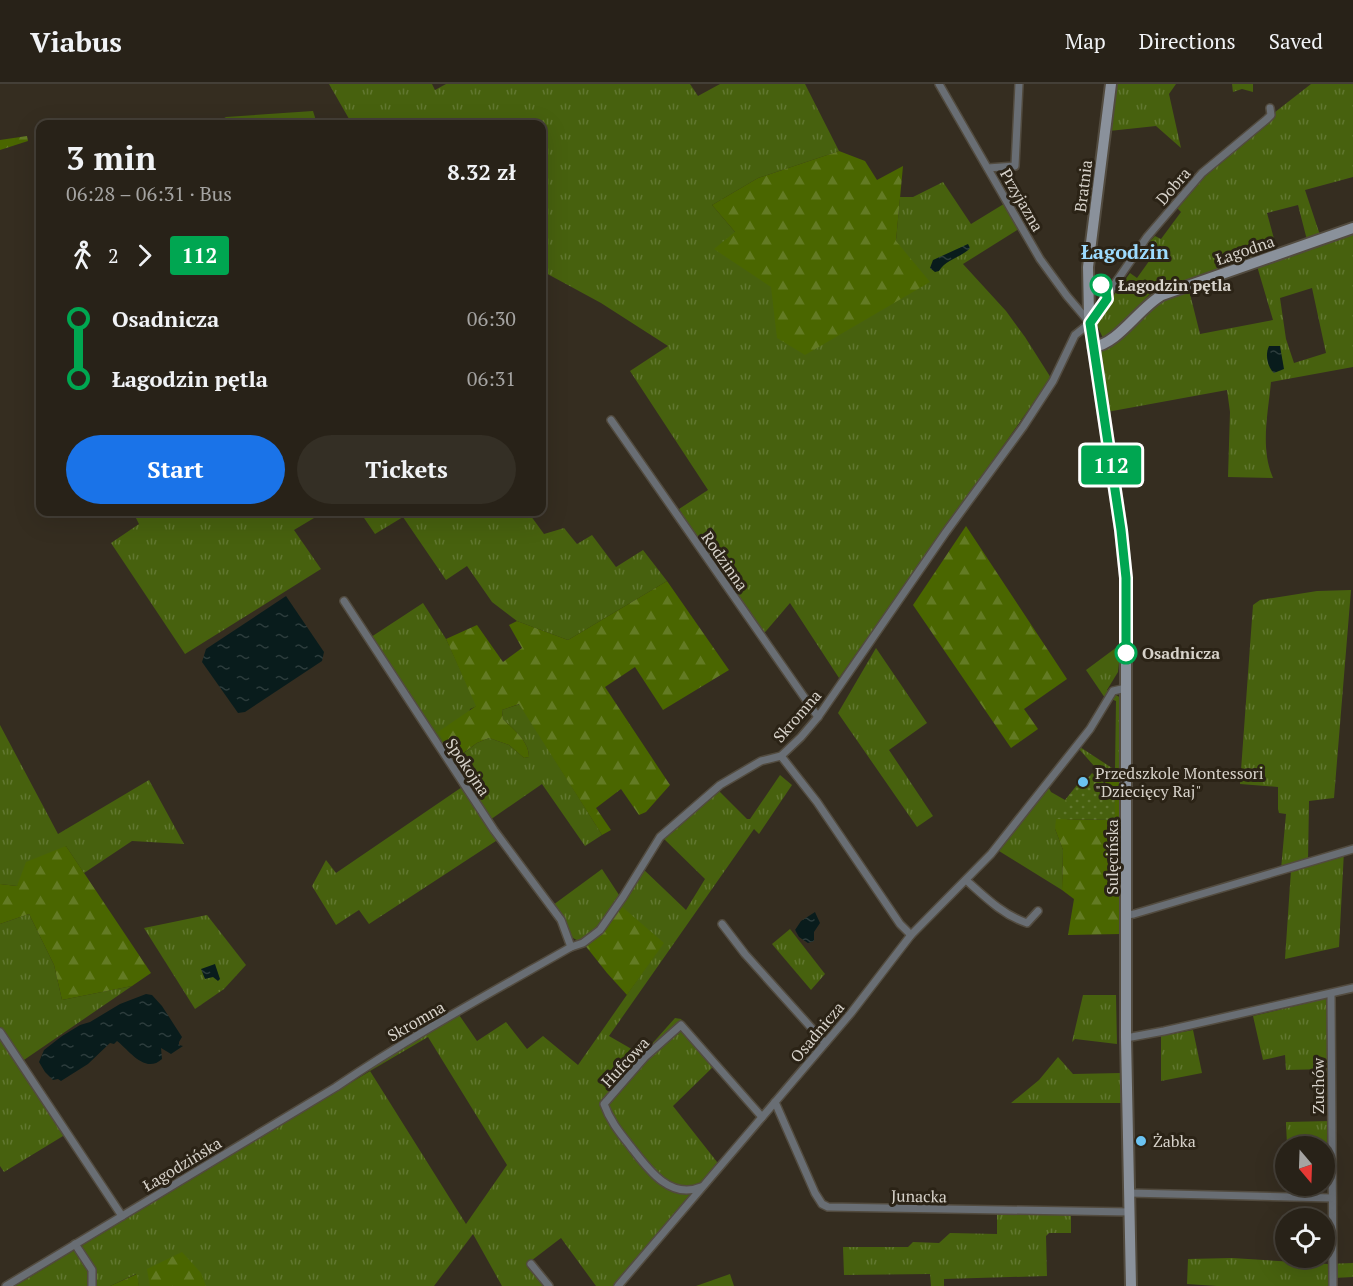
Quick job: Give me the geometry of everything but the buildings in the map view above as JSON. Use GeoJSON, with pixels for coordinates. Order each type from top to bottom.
{"type":"FeatureCollection","features":[{"type":"Feature","properties":{"kind":"street","name":"Przyjazna"},"geometry":{"type":"LineString","coordinates":[[939,84],[1040,259],[1090,323]]}},
{"type":"Feature","properties":{"kind":"street"},"geometry":{"type":"LineString","coordinates":[[988,168],[1015,166],[1019,84]]}},
{"type":"Feature","properties":{"kind":"street","name":"Bratnia"},"geometry":{"type":"LineString","coordinates":[[1090,323],[1088,267],[1111,84]]}},
{"type":"Feature","properties":{"kind":"street","name":"Dobra"},"geometry":{"type":"LineString","coordinates":[[1107,295],[1147,237],[1202,173],[1267,119],[1271,115],[1270,108]]}},
{"type":"Feature","properties":{"kind":"street","name":"Łagodna"},"geometry":{"type":"LineString","coordinates":[[1093,347],[1101,346],[1113,338],[1142,309],[1162,295],[1353,228]]}},
{"type":"Feature","properties":{"kind":"street","name":"Sulęcińska"},"geometry":{"type":"LineString","coordinates":[[1090,323],[1126,578],[1126,1038],[1131,1286]]}},
{"type":"Feature","properties":{"kind":"street","name":"Skromna"},"geometry":{"type":"LineString","coordinates":[[371,1063],[571,947],[583,943],[600,930],[660,837],[720,784],[761,761],[780,756],[801,737],[818,717],[939,542],[1023,427],[1053,381],[1075,335],[1090,323]]}},
{"type":"Feature","properties":{"kind":"street","name":"Rodzinna"},"geometry":{"type":"LineString","coordinates":[[611,420],[818,717]]}},
{"type":"Feature","properties":{"kind":"street","name":"Spokojna"},"geometry":{"type":"LineString","coordinates":[[344,601],[494,830],[561,920],[571,947]]}},
{"type":"Feature","properties":{"kind":"street","name":"Osadnicza"},"geometry":{"type":"LineString","coordinates":[[618,1286],[851,1013],[910,935],[991,854],[1089,729],[1113,691],[1126,688]]}},
{"type":"Feature","properties":{"kind":"street"},"geometry":{"type":"LineString","coordinates":[[780,756],[817,802],[900,924],[910,935]]}},
{"type":"Feature","properties":{"kind":"street"},"geometry":{"type":"LineString","coordinates":[[1127,915],[1134,915],[1353,849]]}},
{"type":"Feature","properties":{"kind":"street"},"geometry":{"type":"LineString","coordinates":[[966,880],[991,903],[1014,919],[1027,923],[1038,911]]}},
{"type":"Feature","properties":{"kind":"street"},"geometry":{"type":"LineString","coordinates":[[722,924],[745,954],[825,1043]]}},
{"type":"Feature","properties":{"kind":"street"},"geometry":{"type":"LineString","coordinates":[[1126,1038],[1353,988]]}},
{"type":"Feature","properties":{"kind":"street","name":"Zuchów"},"geometry":{"type":"LineString","coordinates":[[1331,994],[1333,1286]]}},
{"type":"Feature","properties":{"kind":"street","name":"Hufcowa"},"geometry":{"type":"LineString","coordinates":[[704,1186],[691,1192],[681,1190],[666,1185],[653,1175],[609,1119],[604,1104],[645,1057],[681,1025],[762,1117]]}},
{"type":"Feature","properties":{"kind":"street"},"geometry":{"type":"LineString","coordinates":[[0,1032],[122,1216]]}},
{"type":"Feature","properties":{"kind":"street","name":"Łagodzińska"},"geometry":{"type":"LineString","coordinates":[[6,1286],[336,1087],[371,1063]]}},
{"type":"Feature","properties":{"kind":"street","name":"Junacka"},"geometry":{"type":"LineString","coordinates":[[775,1102],[815,1193],[822,1204],[828,1207],[1130,1212]]}},
{"type":"Feature","properties":{"kind":"street"},"geometry":{"type":"LineString","coordinates":[[1129,1192],[1332,1198]]}},
{"type":"Feature","properties":{"kind":"street"},"geometry":{"type":"LineString","coordinates":[[75,1244],[92,1270],[92,1286]]}},
{"type":"Feature","properties":{"kind":"street"},"geometry":{"type":"LineString","coordinates":[[531,1264],[549,1286]]}},
{"type":"Feature","properties":{"kind":"green space"},"geometry":{"type":"Polygon","coordinates":[[[329,84],[432,84],[435,90],[446,84],[690,84],[698,96],[720,84],[805,84],[839,151],[758,178],[712,205],[735,232],[896,241],[900,197],[913,197],[943,182],[971,224],[1007,202],[1022,227],[963,264],[1006,311],[1051,378],[839,678],[790,603],[760,638],[679,509],[708,490],[630,371],[668,346],[601,303],[546,273],[546,120],[350,120],[329,84]]]}},
{"type":"Feature","properties":{"kind":"green space"},"geometry":{"type":"Polygon","coordinates":[[[1116,84],[1176,84],[1169,94],[1181,148],[1156,126],[1109,131],[1116,84]]]}},
{"type":"Feature","properties":{"kind":"green space"},"geometry":{"type":"Polygon","coordinates":[[[1232,84],[1253,84],[1253,92],[1242,89],[1233,92],[1232,84]]]}},
{"type":"Feature","properties":{"kind":"green space"},"geometry":{"type":"Polygon","coordinates":[[[1311,84],[1353,84],[1353,177],[1305,190],[1320,235],[1307,240],[1298,205],[1267,213],[1277,250],[1150,294],[1119,327],[1103,338],[1095,321],[1130,273],[1137,278],[1157,250],[1148,243],[1155,236],[1161,239],[1181,212],[1176,207],[1208,171],[1219,165],[1270,116],[1311,84]]]}},
{"type":"Feature","properties":{"kind":"green space"},"geometry":{"type":"Polygon","coordinates":[[[313,111],[316,120],[221,120],[226,117],[313,111]]]}},
{"type":"Feature","properties":{"kind":"green space"},"geometry":{"type":"Polygon","coordinates":[[[27,136],[28,141],[0,150],[0,140],[27,136]]]}},
{"type":"Feature","properties":{"kind":"green space"},"geometry":{"type":"Polygon","coordinates":[[[839,151],[865,161],[877,180],[903,166],[896,241],[930,282],[805,355],[777,338],[771,287],[714,249],[735,232],[712,205],[758,178],[839,151]]]}},
{"type":"Feature","properties":{"kind":"green space"},"geometry":{"type":"Polygon","coordinates":[[[1353,234],[1353,367],[1271,382],[1266,443],[1273,478],[1228,477],[1230,412],[1227,390],[1107,412],[1098,352],[1119,340],[1153,305],[1189,290],[1200,334],[1273,320],[1257,266],[1353,234]],[[1312,288],[1280,298],[1286,339],[1294,363],[1326,353],[1312,288]]]}},
{"type":"Feature","properties":{"kind":"green space"},"geometry":{"type":"Polygon","coordinates":[[[135,516],[317,516],[294,530],[321,569],[185,654],[111,543],[139,524],[135,516]]]}},
{"type":"Feature","properties":{"kind":"green space"},"geometry":{"type":"Polygon","coordinates":[[[363,516],[531,516],[544,534],[564,528],[577,544],[592,535],[616,567],[643,550],[667,581],[568,640],[517,621],[492,602],[467,566],[446,580],[403,517],[375,534],[363,516]]]}},
{"type":"Feature","properties":{"kind":"green space"},"geometry":{"type":"Polygon","coordinates":[[[966,526],[1067,679],[1024,709],[1038,729],[1011,748],[913,605],[966,526]]]}},
{"type":"Feature","properties":{"kind":"green space"},"geometry":{"type":"Polygon","coordinates":[[[667,581],[729,670],[663,710],[635,667],[605,687],[670,785],[646,812],[639,815],[621,789],[596,808],[611,830],[602,835],[519,704],[502,710],[503,719],[524,741],[529,757],[524,758],[509,745],[489,738],[477,743],[455,759],[438,732],[476,706],[446,639],[477,625],[503,662],[522,648],[509,625],[517,621],[568,640],[667,581]]]}},
{"type":"Feature","properties":{"kind":"green space"},"geometry":{"type":"Polygon","coordinates":[[[1351,590],[1334,798],[1309,801],[1308,862],[1344,851],[1339,947],[1285,959],[1291,870],[1281,869],[1286,814],[1279,813],[1278,787],[1240,784],[1253,605],[1260,600],[1317,591],[1351,590]]]}},
{"type":"Feature","properties":{"kind":"green space"},"geometry":{"type":"Polygon","coordinates":[[[423,603],[446,639],[477,706],[470,709],[456,759],[477,743],[489,738],[509,745],[524,758],[529,757],[524,741],[503,719],[502,710],[520,704],[602,835],[585,846],[542,784],[487,822],[499,839],[369,924],[359,910],[336,925],[312,886],[326,860],[336,873],[465,785],[368,639],[423,603]]]}},
{"type":"Feature","properties":{"kind":"green space"},"geometry":{"type":"Polygon","coordinates":[[[1121,644],[1118,672],[1105,698],[1086,670],[1121,644]]]}},
{"type":"Feature","properties":{"kind":"green space"},"geometry":{"type":"Polygon","coordinates":[[[876,648],[927,723],[889,750],[933,816],[917,827],[838,713],[876,648]]]}},
{"type":"Feature","properties":{"kind":"green space"},"geometry":{"type":"Polygon","coordinates":[[[1116,695],[1121,698],[1121,778],[1115,778],[1114,772],[1110,777],[1105,773],[1101,778],[1093,770],[1095,767],[1079,749],[1080,747],[1115,770],[1116,701],[1111,699],[1116,695]]]}},
{"type":"Feature","properties":{"kind":"green space"},"geometry":{"type":"Polygon","coordinates":[[[0,725],[58,834],[149,780],[184,844],[132,841],[84,873],[66,846],[17,886],[0,884],[0,725]]]}},
{"type":"Feature","properties":{"kind":"green space"},"geometry":{"type":"Polygon","coordinates":[[[1115,771],[1115,778],[1121,778],[1121,934],[1068,935],[1074,899],[1062,890],[1063,850],[1055,829],[1056,819],[1115,820],[1115,792],[1104,784],[1115,771]]]}},
{"type":"Feature","properties":{"kind":"green space"},"geometry":{"type":"Polygon","coordinates":[[[1092,773],[1115,792],[1115,820],[1056,819],[1068,804],[1065,801],[1081,781],[1084,783],[1092,773]]]}},
{"type":"Feature","properties":{"kind":"green space"},"geometry":{"type":"Polygon","coordinates":[[[780,775],[792,785],[759,834],[754,829],[609,1036],[642,1055],[675,1018],[681,1019],[716,1064],[673,1106],[721,1167],[614,1286],[596,1286],[561,1238],[527,1264],[543,1286],[502,1286],[473,1234],[434,1286],[139,1286],[136,1274],[110,1286],[15,1286],[370,1071],[365,1063],[455,1009],[477,1041],[506,1022],[527,1049],[543,1036],[578,1065],[663,943],[584,944],[573,938],[553,905],[602,869],[621,898],[641,867],[686,910],[705,879],[661,836],[716,788],[747,819],[750,819],[780,775]],[[428,1037],[370,1071],[466,1224],[507,1165],[428,1037]]]}},
{"type":"Feature","properties":{"kind":"green space"},"geometry":{"type":"Polygon","coordinates":[[[1094,775],[1108,787],[1055,829],[1063,850],[1062,890],[999,851],[1048,786],[1051,792],[1065,800],[1077,785],[1082,788],[1094,775]]]}},
{"type":"Feature","properties":{"kind":"green space"},"geometry":{"type":"Polygon","coordinates":[[[66,846],[151,973],[132,986],[62,1000],[54,965],[29,914],[0,924],[0,884],[17,886],[26,862],[66,846]]]}},
{"type":"Feature","properties":{"kind":"green space"},"geometry":{"type":"Polygon","coordinates":[[[620,905],[664,943],[627,995],[584,944],[620,905]]]}},
{"type":"Feature","properties":{"kind":"green space"},"geometry":{"type":"Polygon","coordinates":[[[29,914],[54,965],[62,1000],[132,986],[21,1062],[68,1133],[4,1172],[0,1166],[0,924],[29,914]]]}},
{"type":"Feature","properties":{"kind":"green space"},"geometry":{"type":"Polygon","coordinates":[[[207,915],[246,965],[224,989],[195,1009],[144,928],[207,915]]]}},
{"type":"Feature","properties":{"kind":"green space"},"geometry":{"type":"Polygon","coordinates":[[[790,929],[825,974],[811,990],[772,944],[790,929]]]}},
{"type":"Feature","properties":{"kind":"green space"},"geometry":{"type":"Polygon","coordinates":[[[1083,995],[1116,995],[1117,1044],[1075,1039],[1072,1042],[1083,995]]]}},
{"type":"Feature","properties":{"kind":"green space"},"geometry":{"type":"Polygon","coordinates":[[[1328,998],[1329,1069],[1286,1070],[1285,1055],[1263,1060],[1253,1016],[1328,998]]]}},
{"type":"Feature","properties":{"kind":"green space"},"geometry":{"type":"Polygon","coordinates":[[[1193,1030],[1202,1073],[1161,1081],[1161,1036],[1193,1030]]]}},
{"type":"Feature","properties":{"kind":"green space"},"geometry":{"type":"Polygon","coordinates":[[[1058,1057],[1073,1074],[1121,1073],[1122,1103],[1011,1103],[1039,1080],[1058,1057]]]}},
{"type":"Feature","properties":{"kind":"green space"},"geometry":{"type":"Polygon","coordinates":[[[1332,1121],[1331,1136],[1287,1136],[1286,1122],[1332,1121]]]}},
{"type":"Feature","properties":{"kind":"green space"},"geometry":{"type":"Polygon","coordinates":[[[997,1211],[1071,1214],[1071,1233],[1049,1233],[1046,1236],[1047,1276],[944,1279],[944,1286],[931,1286],[930,1274],[844,1275],[843,1247],[908,1247],[913,1242],[939,1243],[950,1233],[997,1234],[997,1211]]]}},
{"type":"Feature","properties":{"kind":"green space"},"geometry":{"type":"Polygon","coordinates":[[[182,1252],[201,1273],[206,1286],[150,1286],[147,1269],[182,1252]]]}},
{"type":"Feature","properties":{"kind":"green space"},"geometry":{"type":"Polygon","coordinates":[[[1232,1258],[1275,1261],[1275,1268],[1335,1268],[1335,1264],[1353,1263],[1353,1277],[1334,1278],[1334,1286],[1187,1284],[1188,1259],[1232,1258]]]}},
{"type":"Feature","properties":{"kind":"green space"},"geometry":{"type":"Polygon","coordinates":[[[137,1274],[139,1286],[110,1286],[137,1274]]]}},
{"type":"Feature","properties":{"kind":"green space"},"geometry":{"type":"Polygon","coordinates":[[[730,1274],[734,1286],[696,1286],[730,1274]]]}},
{"type":"Feature","properties":{"kind":"water"},"geometry":{"type":"Polygon","coordinates":[[[968,244],[970,248],[939,271],[935,272],[930,268],[933,260],[968,244]]]}},
{"type":"Feature","properties":{"kind":"water"},"geometry":{"type":"Polygon","coordinates":[[[1269,346],[1280,346],[1284,369],[1274,373],[1267,360],[1269,346]]]}},
{"type":"Feature","properties":{"kind":"water"},"geometry":{"type":"Polygon","coordinates":[[[286,596],[324,652],[322,661],[245,712],[238,713],[202,662],[206,649],[286,596]]]}},
{"type":"Feature","properties":{"kind":"water"},"geometry":{"type":"Polygon","coordinates":[[[815,912],[820,923],[814,932],[814,941],[808,943],[799,937],[795,930],[801,921],[815,912]]]}},
{"type":"Feature","properties":{"kind":"water"},"geometry":{"type":"Polygon","coordinates":[[[215,964],[220,979],[218,981],[213,977],[205,979],[201,969],[215,964]]]}},
{"type":"Feature","properties":{"kind":"water"},"geometry":{"type":"Polygon","coordinates":[[[146,994],[152,995],[162,1006],[182,1037],[179,1045],[183,1046],[171,1054],[161,1048],[162,1059],[149,1064],[137,1059],[117,1041],[114,1044],[110,1043],[88,1064],[61,1081],[53,1080],[45,1072],[39,1062],[44,1050],[62,1036],[120,1004],[146,994]]]}},
{"type":"Feature","properties":{"kind":"bus line","name":"112"},"geometry":{"type":"LineString","coordinates":[[1101,285],[1106,290],[1107,299],[1090,323],[1121,530],[1126,578],[1126,653]]}},
{"type":"Feature","properties":{"kind":"place","name":"Łagodzin pętla"},"geometry":{"type":"Point","coordinates":[1101,285]}},
{"type":"Feature","properties":{"kind":"place","name":"Osadnicza"},"geometry":{"type":"Point","coordinates":[1126,653]}},
{"type":"Feature","properties":{"kind":"place","name":"Przedszkole Montessori \"Dziecięcy Raj\""},"geometry":{"type":"Point","coordinates":[1083,782]}},
{"type":"Feature","properties":{"kind":"place","name":"Żabka"},"geometry":{"type":"Point","coordinates":[1141,1141]}},
{"type":"Feature","properties":{"kind":"district","name":"Łagodzin"},"geometry":{"type":"Point","coordinates":[1125,251]}}]}
